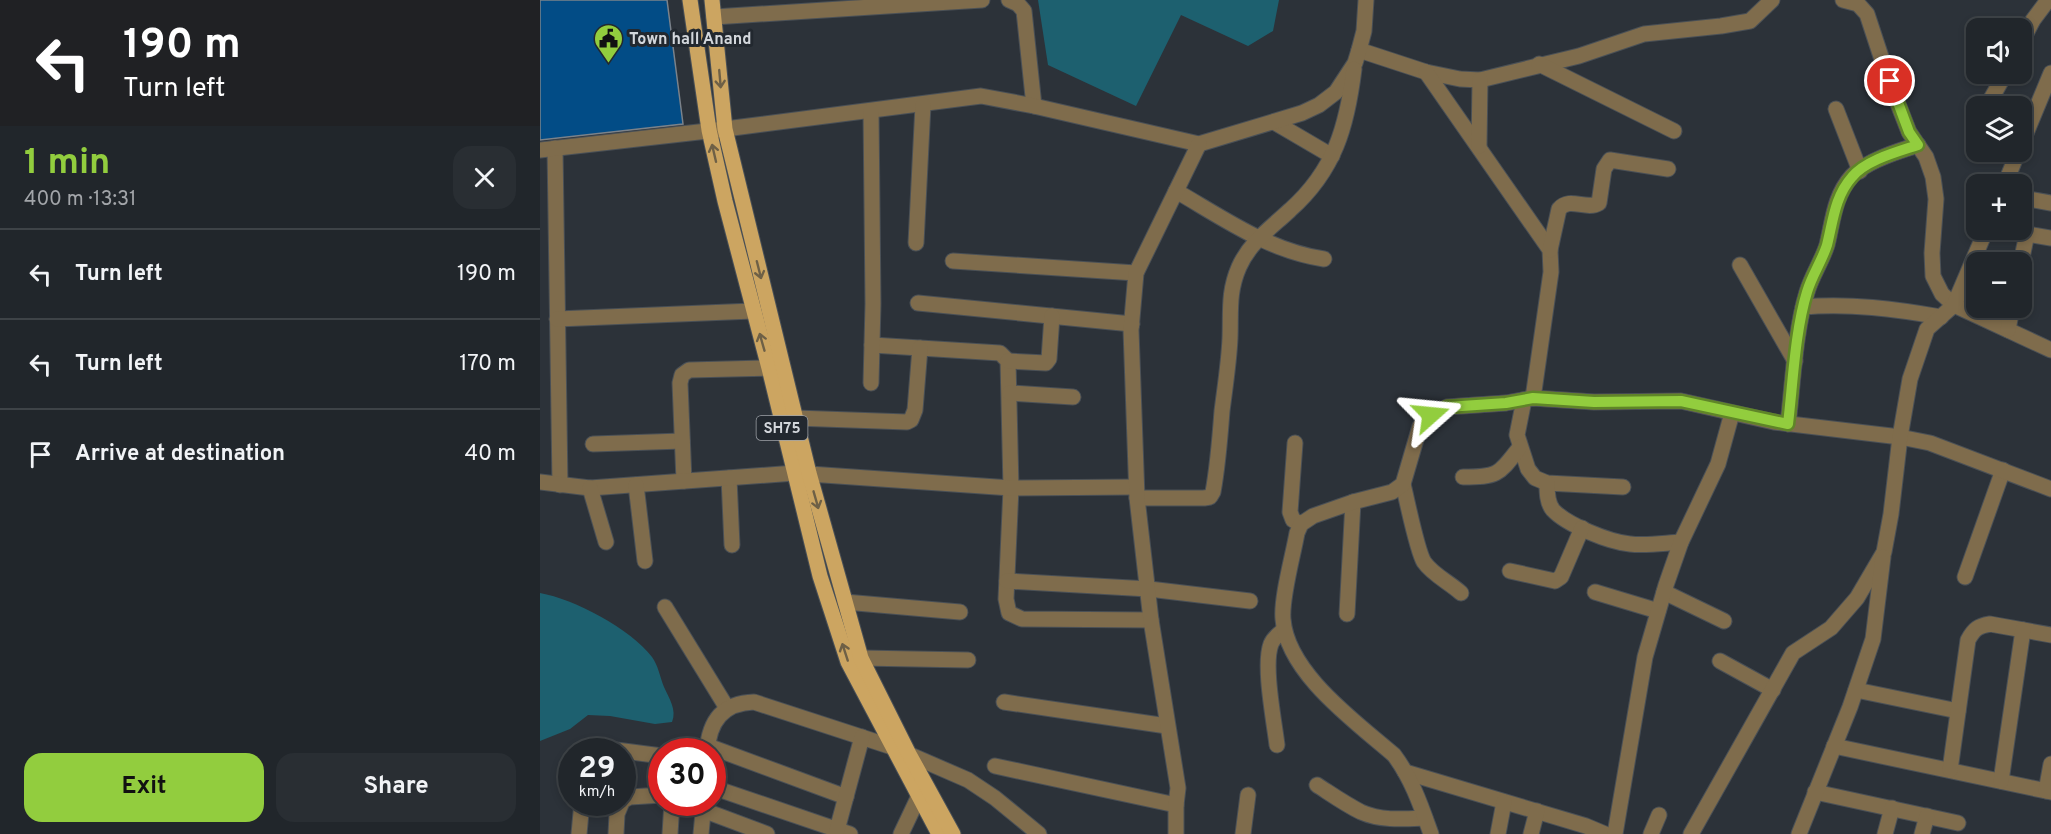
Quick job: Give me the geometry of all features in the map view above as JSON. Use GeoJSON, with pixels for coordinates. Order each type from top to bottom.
{"type":"FeatureCollection","features":[{"type":"Feature","properties":{"kind":"main road","name":"SH75"},"geometry":{"type":"LineString","coordinates":[[690,0],[709,130],[781,421],[802,473],[861,658],[952,834]]}},
{"type":"Feature","properties":{"kind":"main road","name":"SH75"},"geometry":{"type":"LineString","coordinates":[[712,0],[725,129],[795,418],[820,576],[848,662],[939,834]]}},
{"type":"Feature","properties":{"kind":"street"},"geometry":{"type":"LineString","coordinates":[[714,17],[788,6],[982,0]]}},
{"type":"Feature","properties":{"kind":"street"},"geometry":{"type":"LineString","coordinates":[[1009,0],[1018,4],[1024,11],[1034,106]]}},
{"type":"Feature","properties":{"kind":"street"},"geometry":{"type":"LineString","coordinates":[[540,482],[590,488],[802,473],[1011,488],[1210,497],[1213,492],[1230,337],[1230,297],[1239,268],[1257,238],[1309,190],[1332,156],[1341,137],[1346,116],[1364,31],[1366,0]]}},
{"type":"Feature","properties":{"kind":"street"},"geometry":{"type":"LineString","coordinates":[[1357,56],[1460,79],[1480,80],[1579,56],[1644,34],[1750,21],[1772,0]]}},
{"type":"Feature","properties":{"kind":"street"},"geometry":{"type":"LineString","coordinates":[[1843,0],[1858,4],[1867,14],[1909,132],[1926,157],[1933,177],[1936,199],[1932,253],[1933,276],[1942,294],[1954,305],[2051,350]]}},
{"type":"Feature","properties":{"kind":"street"},"geometry":{"type":"LineString","coordinates":[[2032,23],[2048,0]]}},
{"type":"Feature","properties":{"kind":"street"},"geometry":{"type":"LineString","coordinates":[[560,485],[557,319],[547,149],[923,105],[981,96],[1199,144],[1302,113],[1336,92],[1357,56]]}},
{"type":"Feature","properties":{"kind":"street"},"geometry":{"type":"LineString","coordinates":[[1539,64],[1674,131]]}},
{"type":"Feature","properties":{"kind":"street"},"geometry":{"type":"LineString","coordinates":[[1426,72],[1550,250]]}},
{"type":"Feature","properties":{"kind":"street"},"geometry":{"type":"LineString","coordinates":[[2032,125],[2045,101],[2051,73]]}},
{"type":"Feature","properties":{"kind":"street"},"geometry":{"type":"LineString","coordinates":[[1479,146],[1480,80]]}},
{"type":"Feature","properties":{"kind":"street"},"geometry":{"type":"LineString","coordinates":[[916,243],[923,105]]}},
{"type":"Feature","properties":{"kind":"street"},"geometry":{"type":"LineString","coordinates":[[1836,109],[1860,171]]}},
{"type":"Feature","properties":{"kind":"street"},"geometry":{"type":"LineString","coordinates":[[871,111],[873,304],[871,383]]}},
{"type":"Feature","properties":{"kind":"street"},"geometry":{"type":"LineString","coordinates":[[1274,122],[1332,156]]}},
{"type":"Feature","properties":{"kind":"street"},"geometry":{"type":"LineString","coordinates":[[1176,834],[1178,788],[1152,620],[1137,492],[1132,324],[1136,273],[1199,144]]}},
{"type":"Feature","properties":{"kind":"street"},"geometry":{"type":"LineString","coordinates":[[1788,424],[1803,307],[1815,269],[1824,252],[1840,194],[1853,175],[1883,156],[1918,145]]}},
{"type":"Feature","properties":{"kind":"street"},"geometry":{"type":"LineString","coordinates":[[1623,488],[1547,483],[1535,478],[1528,469],[1517,435],[1529,399],[1551,272],[1550,250],[1558,208],[1569,202],[1591,206],[1599,203],[1604,169],[1610,160],[1668,169]]}},
{"type":"Feature","properties":{"kind":"street"},"geometry":{"type":"LineString","coordinates":[[1176,191],[1257,238],[1303,256],[1324,259]]}},
{"type":"Feature","properties":{"kind":"street"},"geometry":{"type":"LineString","coordinates":[[2032,200],[2051,203]]}},
{"type":"Feature","properties":{"kind":"street"},"geometry":{"type":"LineString","coordinates":[[2032,235],[2051,238]]}},
{"type":"Feature","properties":{"kind":"street"},"geometry":{"type":"LineString","coordinates":[[1798,834],[1856,690],[1873,639],[1900,437],[1911,379],[1927,329],[1954,305],[1982,240]]}},
{"type":"Feature","properties":{"kind":"street"},"geometry":{"type":"LineString","coordinates":[[953,261],[1136,273]]}},
{"type":"Feature","properties":{"kind":"street"},"geometry":{"type":"LineString","coordinates":[[1740,265],[1795,361]]}},
{"type":"Feature","properties":{"kind":"street"},"geometry":{"type":"LineString","coordinates":[[918,303],[1132,324]]}},
{"type":"Feature","properties":{"kind":"street"},"geometry":{"type":"LineString","coordinates":[[1803,307],[1833,304],[1941,317]]}},
{"type":"Feature","properties":{"kind":"street"},"geometry":{"type":"LineString","coordinates":[[557,319],[753,311]]}},
{"type":"Feature","properties":{"kind":"street"},"geometry":{"type":"LineString","coordinates":[[872,345],[1000,354],[1008,361],[1046,363],[1049,360],[1052,316]]}},
{"type":"Feature","properties":{"kind":"street"},"geometry":{"type":"LineString","coordinates":[[2008,330],[2010,318]]}},
{"type":"Feature","properties":{"kind":"street"},"geometry":{"type":"LineString","coordinates":[[795,418],[907,422],[911,420],[915,410],[920,348]]}},
{"type":"Feature","properties":{"kind":"street"},"geometry":{"type":"LineString","coordinates":[[1008,361],[1011,488],[1007,581],[1009,614],[1022,619],[1152,620]]}},
{"type":"Feature","properties":{"kind":"street"},"geometry":{"type":"LineString","coordinates":[[684,481],[680,383],[682,375],[689,370],[769,368]]}},
{"type":"Feature","properties":{"kind":"street"},"geometry":{"type":"LineString","coordinates":[[1010,393],[1073,397]]}},
{"type":"Feature","properties":{"kind":"street"},"geometry":{"type":"LineString","coordinates":[[1461,593],[1433,572],[1423,560],[1403,484],[1420,426],[1431,415],[1447,407],[1529,399],[1594,402],[1681,401],[1788,424],[1900,437],[1930,443],[2051,489]]}},
{"type":"Feature","properties":{"kind":"street"},"geometry":{"type":"LineString","coordinates":[[1615,834],[1645,657],[1681,542],[1718,464],[1732,413]]}},
{"type":"Feature","properties":{"kind":"street"},"geometry":{"type":"LineString","coordinates":[[593,444],[682,441]]}},
{"type":"Feature","properties":{"kind":"street"},"geometry":{"type":"LineString","coordinates":[[1295,443],[1290,512],[1293,520],[1301,524]]}},
{"type":"Feature","properties":{"kind":"street"},"geometry":{"type":"LineString","coordinates":[[1463,477],[1487,477],[1501,472],[1520,447]]}},
{"type":"Feature","properties":{"kind":"street"},"geometry":{"type":"LineString","coordinates":[[1965,577],[2003,470]]}},
{"type":"Feature","properties":{"kind":"street"},"geometry":{"type":"LineString","coordinates":[[729,478],[732,545]]}},
{"type":"Feature","properties":{"kind":"street"},"geometry":{"type":"LineString","coordinates":[[1547,483],[1548,498],[1553,510],[1602,538],[1632,544],[1681,542]]}},
{"type":"Feature","properties":{"kind":"street"},"geometry":{"type":"LineString","coordinates":[[1403,484],[1392,492],[1313,516],[1301,524],[1297,533],[1282,617],[1289,643],[1304,669],[1338,706],[1394,755],[1412,782],[1431,834]]}},
{"type":"Feature","properties":{"kind":"street"},"geometry":{"type":"LineString","coordinates":[[636,485],[645,561]]}},
{"type":"Feature","properties":{"kind":"street"},"geometry":{"type":"LineString","coordinates":[[590,488],[606,542]]}},
{"type":"Feature","properties":{"kind":"street"},"geometry":{"type":"LineString","coordinates":[[1347,614],[1353,502]]}},
{"type":"Feature","properties":{"kind":"street"},"geometry":{"type":"LineString","coordinates":[[1510,571],[1555,581],[1560,577],[1582,528]]}},
{"type":"Feature","properties":{"kind":"street"},"geometry":{"type":"LineString","coordinates":[[1691,834],[1793,653],[1831,628],[1857,598],[1884,552]]}},
{"type":"Feature","properties":{"kind":"street"},"geometry":{"type":"LineString","coordinates":[[1007,581],[1149,589],[1250,601]]}},
{"type":"Feature","properties":{"kind":"street"},"geometry":{"type":"LineString","coordinates":[[1595,592],[1658,611]]}},
{"type":"Feature","properties":{"kind":"street"},"geometry":{"type":"LineString","coordinates":[[1664,592],[1724,621]]}},
{"type":"Feature","properties":{"kind":"street"},"geometry":{"type":"LineString","coordinates":[[845,602],[960,612]]}},
{"type":"Feature","properties":{"kind":"street"},"geometry":{"type":"LineString","coordinates":[[665,607],[727,708]]}},
{"type":"Feature","properties":{"kind":"street"},"geometry":{"type":"LineString","coordinates":[[1950,770],[1968,640],[1973,631],[1980,626],[1990,624],[2051,634]]}},
{"type":"Feature","properties":{"kind":"street"},"geometry":{"type":"LineString","coordinates":[[1277,745],[1269,659],[1271,645],[1284,630]]}},
{"type":"Feature","properties":{"kind":"street"},"geometry":{"type":"LineString","coordinates":[[2001,781],[2023,630]]}},
{"type":"Feature","properties":{"kind":"street"},"geometry":{"type":"LineString","coordinates":[[861,658],[968,660]]}},
{"type":"Feature","properties":{"kind":"street"},"geometry":{"type":"LineString","coordinates":[[1720,661],[1773,690]]}},
{"type":"Feature","properties":{"kind":"street"},"geometry":{"type":"LineString","coordinates":[[1856,690],[1958,711]]}},
{"type":"Feature","properties":{"kind":"street"},"geometry":{"type":"LineString","coordinates":[[710,738],[719,716],[727,708],[740,702],[754,702],[892,747],[968,780],[995,798],[1039,834]]}},
{"type":"Feature","properties":{"kind":"street"},"geometry":{"type":"LineString","coordinates":[[1004,702],[1167,726]]}},
{"type":"Feature","properties":{"kind":"street"},"geometry":{"type":"LineString","coordinates":[[726,792],[844,832],[846,797],[862,737]]}},
{"type":"Feature","properties":{"kind":"street"},"geometry":{"type":"LineString","coordinates":[[1834,746],[2049,791],[2051,764]]}},
{"type":"Feature","properties":{"kind":"street"},"geometry":{"type":"LineString","coordinates":[[726,755],[846,797]]}},
{"type":"Feature","properties":{"kind":"street"},"geometry":{"type":"LineString","coordinates":[[995,766],[1176,805]]}},
{"type":"Feature","properties":{"kind":"street"},"geometry":{"type":"LineString","coordinates":[[1405,772],[1537,811],[1585,830],[1605,834]]}},
{"type":"Feature","properties":{"kind":"street"},"geometry":{"type":"LineString","coordinates":[[1317,785],[1361,812],[1377,817],[1425,818]]}},
{"type":"Feature","properties":{"kind":"street"},"geometry":{"type":"LineString","coordinates":[[1815,792],[1958,823]]}},
{"type":"Feature","properties":{"kind":"street"},"geometry":{"type":"LineString","coordinates":[[1243,834],[1248,795]]}},
{"type":"Feature","properties":{"kind":"street"},"geometry":{"type":"LineString","coordinates":[[900,834],[919,796]]}},
{"type":"Feature","properties":{"kind":"street"},"geometry":{"type":"LineString","coordinates":[[1498,834],[1504,802]]}},
{"type":"Feature","properties":{"kind":"street"},"geometry":{"type":"LineString","coordinates":[[1885,834],[1892,808]]}},
{"type":"Feature","properties":{"kind":"street"},"geometry":{"type":"LineString","coordinates":[[1532,834],[1537,811]]}},
{"type":"Feature","properties":{"kind":"street"},"geometry":{"type":"LineString","coordinates":[[1651,834],[1659,815]]}},
{"type":"Feature","properties":{"kind":"street"},"geometry":{"type":"LineString","coordinates":[[579,834],[581,816]]}},
{"type":"Feature","properties":{"kind":"street"},"geometry":{"type":"LineString","coordinates":[[616,834],[617,816]]}},
{"type":"Feature","properties":{"kind":"street"},"geometry":{"type":"LineString","coordinates":[[670,834],[671,816]]}},
{"type":"Feature","properties":{"kind":"street"},"geometry":{"type":"LineString","coordinates":[[701,834],[703,816]]}},
{"type":"Feature","properties":{"kind":"street"},"geometry":{"type":"LineString","coordinates":[[726,816],[767,834]]}},
{"type":"Feature","properties":{"kind":"street"},"geometry":{"type":"LineString","coordinates":[[1922,834],[1927,816]]}},
{"type":"Feature","properties":{"kind":"water"},"geometry":{"type":"Polygon","coordinates":[[[1038,0],[1279,0],[1273,31],[1248,46],[1181,15],[1136,106],[1048,65],[1038,0]]]}},
{"type":"Feature","properties":{"kind":"water"},"geometry":{"type":"Polygon","coordinates":[[[540,593],[554,596],[601,617],[643,646],[654,660],[670,700],[674,713],[672,722],[655,724],[610,716],[588,715],[570,729],[540,741],[540,593]]]}},
{"type":"Feature","properties":{"kind":"building","name":"Town hall Anand"},"geometry":{"type":"Polygon","coordinates":[[[540,0],[667,0],[683,124],[540,140],[540,0]]]}},
{"type":"Feature","properties":{"kind":"place","name":"Town hall Anand"},"geometry":{"type":"Point","coordinates":[608,64]}},
{"type":"Feature","properties":{"kind":"route"},"geometry":{"type":"LineString","coordinates":[[1431,415],[1447,407],[1506,403],[1533,398],[1594,402],[1681,401],[1788,424],[1807,292],[1827,244],[1840,194],[1853,175],[1883,156],[1918,145],[1909,132],[1890,81]]}}]}
